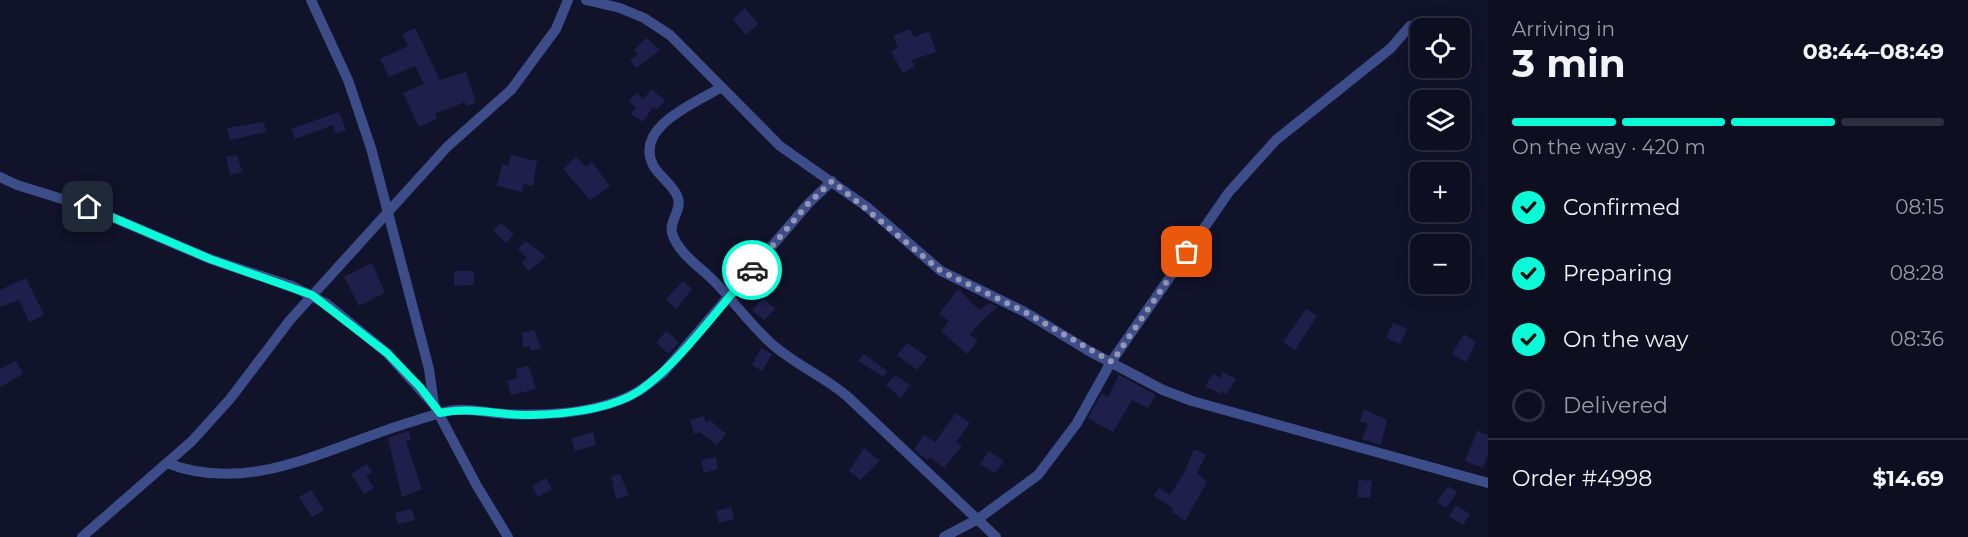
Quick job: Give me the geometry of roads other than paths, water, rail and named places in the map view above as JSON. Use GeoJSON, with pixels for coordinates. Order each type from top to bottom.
{"type":"FeatureCollection","features":[{"type":"Feature","properties":{"kind":"street"},"geometry":{"type":"LineString","coordinates":[[311,0],[348,80],[371,148],[386,214],[429,369],[437,409]]}},
{"type":"Feature","properties":{"kind":"street"},"geometry":{"type":"LineString","coordinates":[[82,537],[192,441],[230,399],[312,295],[447,147],[490,111],[517,82],[556,29],[568,0]]}},
{"type":"Feature","properties":{"kind":"street"},"geometry":{"type":"LineString","coordinates":[[586,0],[620,8],[644,18],[670,35],[780,146],[832,181],[941,271],[1025,312],[1163,390],[1202,405],[1488,483]]}},
{"type":"Feature","properties":{"kind":"street"},"geometry":{"type":"LineString","coordinates":[[944,537],[978,519],[1038,475],[1077,423],[1112,362],[1212,213],[1260,156],[1294,124],[1392,48],[1410,26]]}},
{"type":"Feature","properties":{"kind":"street"},"geometry":{"type":"LineString","coordinates":[[720,88],[664,123],[649,144],[648,150],[657,172],[678,198],[678,210],[672,227],[673,235],[695,264],[773,345],[843,392],[920,468],[996,537]]}},
{"type":"Feature","properties":{"kind":"street"},"geometry":{"type":"LineString","coordinates":[[0,177],[17,185],[88,207],[210,259],[312,295],[387,353],[437,409],[477,486],[508,537]]}},
{"type":"Feature","properties":{"kind":"street"},"geometry":{"type":"LineString","coordinates":[[167,463],[189,472],[213,476],[241,475],[304,460],[437,409],[531,415],[566,413],[627,396],[663,373],[808,204],[832,181]]}}]}
